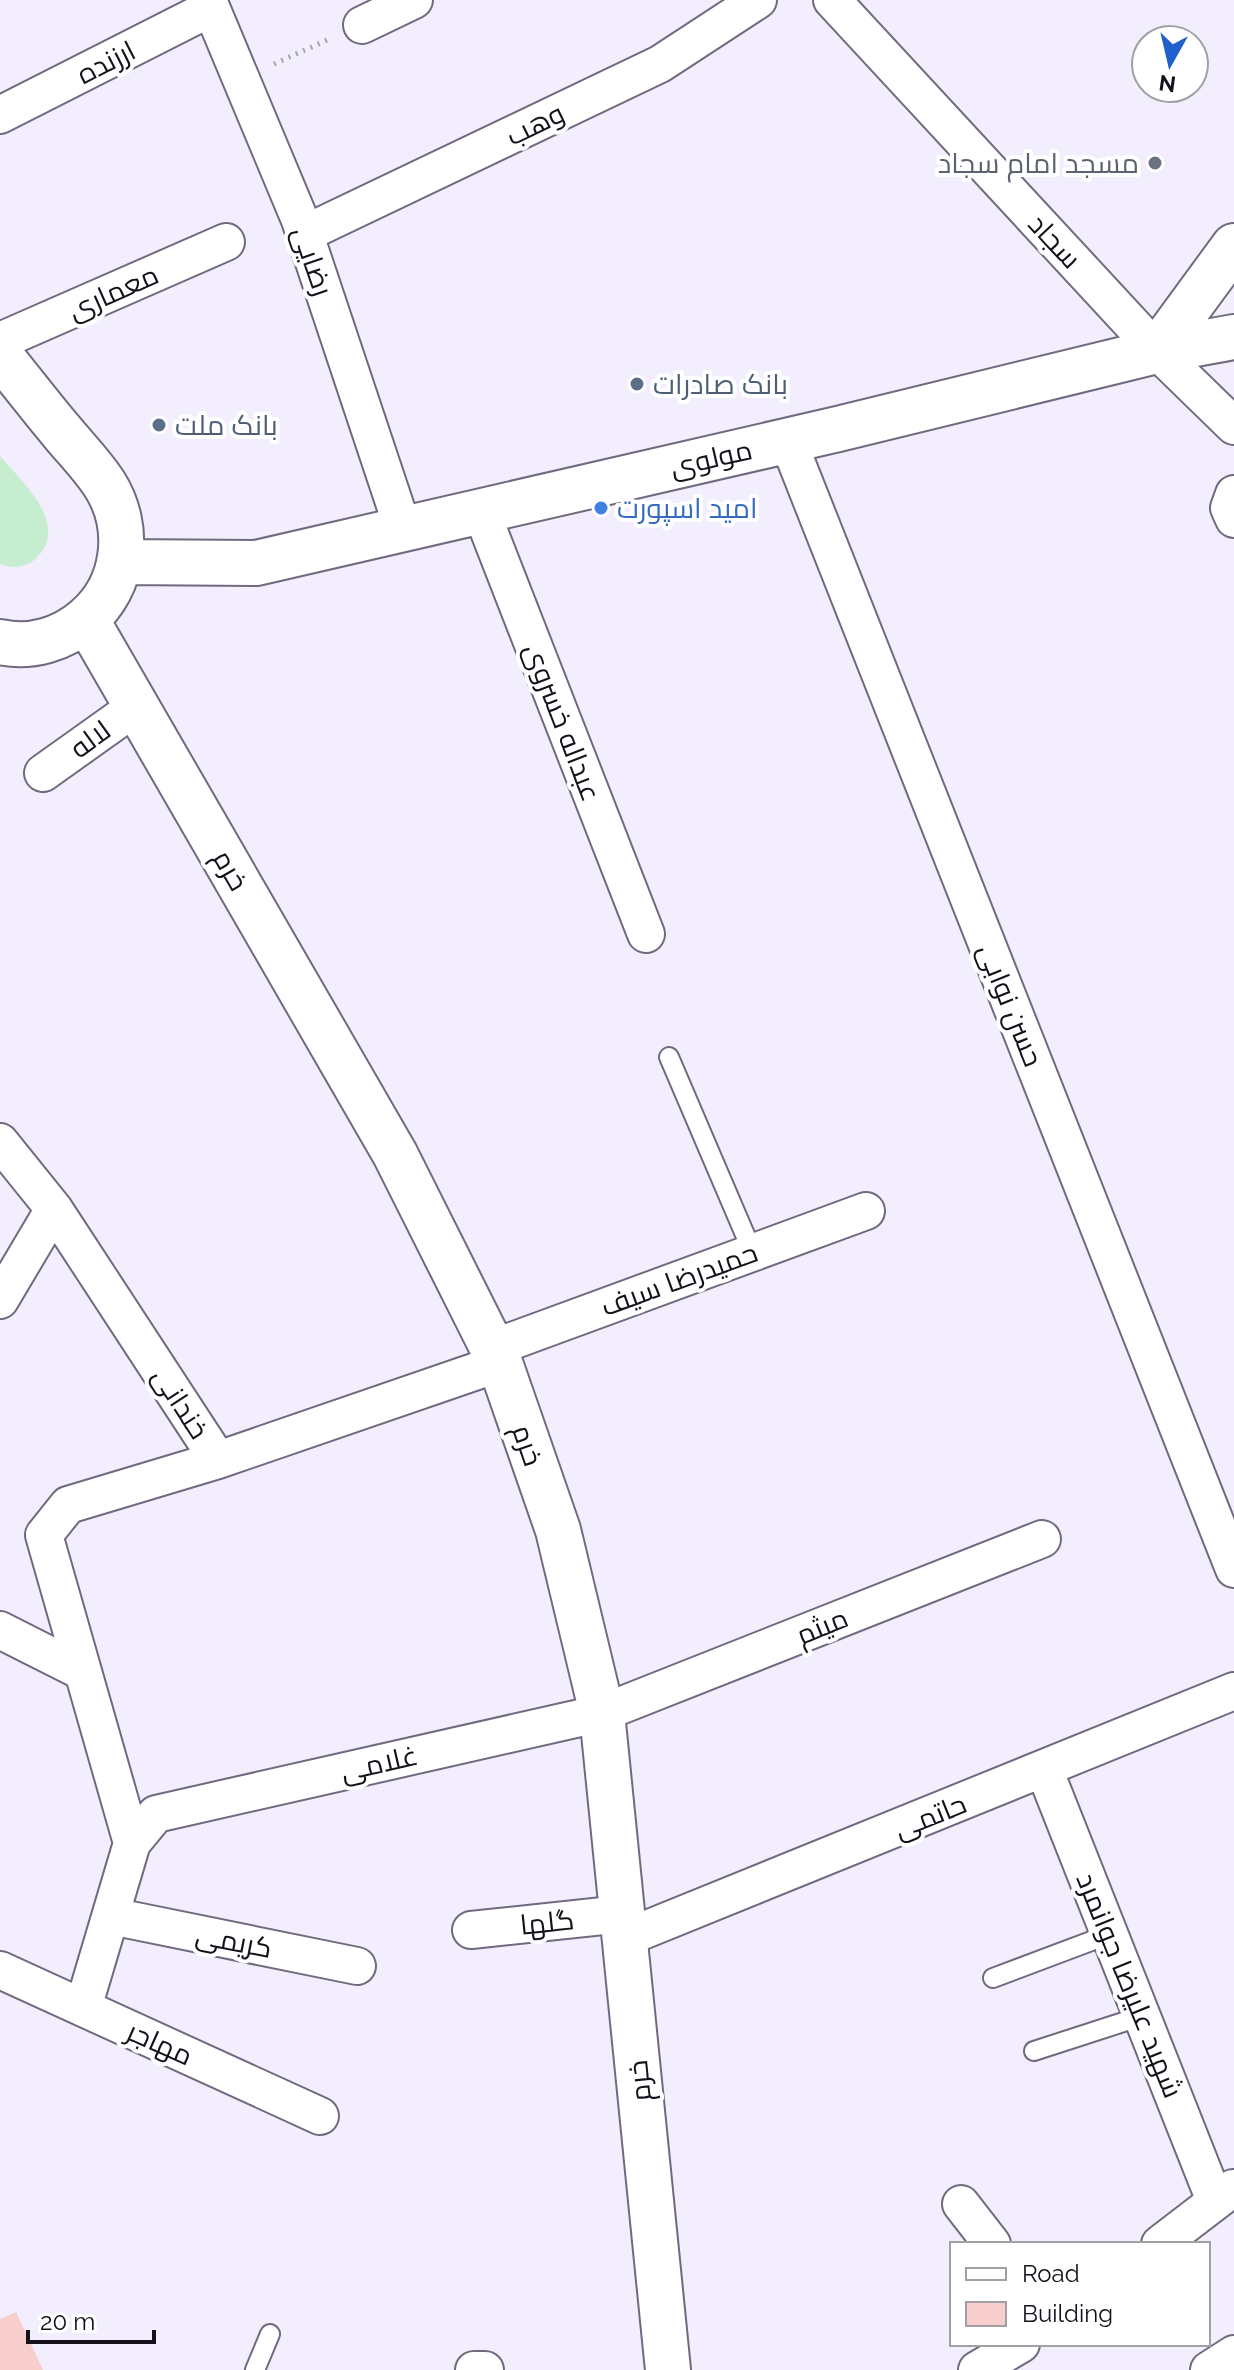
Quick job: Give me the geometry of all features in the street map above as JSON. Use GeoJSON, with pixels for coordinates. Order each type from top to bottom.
{"type":"FeatureCollection","features":[{"type":"Feature","properties":{"kind":"street"},"geometry":{"type":"LineString","coordinates":[[362,25],[414,0]]}},
{"type":"Feature","properties":{"kind":"street","name":"وهب"},"geometry":{"type":"LineString","coordinates":[[304,234],[660,64],[758,0]]}},
{"type":"Feature","properties":{"kind":"street","name":"سجاد"},"geometry":{"type":"LineString","coordinates":[[832,0],[1157,351],[1234,426]]}},
{"type":"Feature","properties":{"kind":"street","name":"رضایی"},"geometry":{"type":"LineString","coordinates":[[210,4],[304,234],[403,529]]}},
{"type":"Feature","properties":{"kind":"street","name":"ارزنده"},"geometry":{"type":"LineString","coordinates":[[0,115],[210,4]]}},
{"type":"Feature","properties":{"kind":"street","name":"معماری"},"geometry":{"type":"LineString","coordinates":[[0,341],[226,242]]}},
{"type":"Feature","properties":{"kind":"street"},"geometry":{"type":"LineString","coordinates":[[1157,351],[1234,246]]}},
{"type":"Feature","properties":{"kind":"street","name":"مولوی"},"geometry":{"type":"LineString","coordinates":[[119,562],[256,563],[788,441],[1157,351],[1234,337]]}},
{"type":"Feature","properties":{"kind":"street"},"geometry":{"type":"LineString","coordinates":[[0,355],[105,485],[119,516],[122,549],[115,581],[97,610],[71,631],[39,643],[0,642]]}},
{"type":"Feature","properties":{"kind":"street","name":"حسن نوابی"},"geometry":{"type":"LineString","coordinates":[[788,441],[1234,1569]]}},
{"type":"Feature","properties":{"kind":"street"},"geometry":{"type":"LineString","coordinates":[[1234,494],[1229,508],[1234,519]]}},
{"type":"Feature","properties":{"kind":"street","name":"عبداله خسروی"},"geometry":{"type":"LineString","coordinates":[[481,511],[646,934]]}},
{"type":"Feature","properties":{"kind":"street","name":"خرم"},"geometry":{"type":"LineString","coordinates":[[86,619],[395,1154],[497,1356],[558,1530],[602,1713],[668,2370]]}},
{"type":"Feature","properties":{"kind":"street","name":"لاله"},"geometry":{"type":"LineString","coordinates":[[43,773],[137,706]]}},
{"type":"Feature","properties":{"kind":"street","name":"خندانی"},"geometry":{"type":"LineString","coordinates":[[0,1142],[54,1209],[218,1460],[497,1356]]}},
{"type":"Feature","properties":{"kind":"street"},"geometry":{"type":"LineString","coordinates":[[0,1300],[54,1209]]}},
{"type":"Feature","properties":{"kind":"street","name":"حمیدرضا سیف"},"geometry":{"type":"LineString","coordinates":[[497,1356],[752,1251],[866,1211]]}},
{"type":"Feature","properties":{"kind":"street"},"geometry":{"type":"LineString","coordinates":[[83,2008],[132,1843],[44,1535],[68,1505],[218,1460]]}},
{"type":"Feature","properties":{"kind":"street","name":"میثم"},"geometry":{"type":"LineString","coordinates":[[602,1713],[1042,1539]]}},
{"type":"Feature","properties":{"kind":"street"},"geometry":{"type":"LineString","coordinates":[[0,1630],[83,1672]]}},
{"type":"Feature","properties":{"kind":"street","name":"حاتمی"},"geometry":{"type":"LineString","coordinates":[[624,1926],[1044,1769],[1234,1691]]}},
{"type":"Feature","properties":{"kind":"street","name":"غلامی"},"geometry":{"type":"LineString","coordinates":[[132,1843],[156,1814],[602,1713]]}},
{"type":"Feature","properties":{"kind":"street","name":"شهید علیرضا جوانمرد"},"geometry":{"type":"LineString","coordinates":[[1044,1769],[1142,2016],[1225,2194]]}},
{"type":"Feature","properties":{"kind":"street","name":"کریمی"},"geometry":{"type":"LineString","coordinates":[[111,1916],[357,1966]]}},
{"type":"Feature","properties":{"kind":"street","name":"گلها"},"geometry":{"type":"LineString","coordinates":[[471,1930],[624,1926]]}},
{"type":"Feature","properties":{"kind":"street","name":"مهاجر"},"geometry":{"type":"LineString","coordinates":[[0,1970],[320,2116]]}},
{"type":"Feature","properties":{"kind":"street"},"geometry":{"type":"LineString","coordinates":[[1163,2242],[1225,2194]]}},
{"type":"Feature","properties":{"kind":"street"},"geometry":{"type":"LineString","coordinates":[[961,2204],[990,2242]]}},
{"type":"Feature","properties":{"kind":"street"},"geometry":{"type":"LineString","coordinates":[[977,2370],[1018,2346]]}},
{"type":"Feature","properties":{"kind":"street"},"geometry":{"type":"LineString","coordinates":[[1209,2370],[1234,2354]]}},
{"type":"Feature","properties":{"kind":"street"},"geometry":{"type":"LineString","coordinates":[[474,2370],[485,2370]]}},
{"type":"Feature","properties":{"kind":"lane"},"geometry":{"type":"LineString","coordinates":[[669,1057],[752,1251]]}},
{"type":"Feature","properties":{"kind":"lane"},"geometry":{"type":"LineString","coordinates":[[993,1978],[1110,1934]]}},
{"type":"Feature","properties":{"kind":"lane"},"geometry":{"type":"LineString","coordinates":[[1034,2051],[1142,2016]]}},
{"type":"Feature","properties":{"kind":"lane"},"geometry":{"type":"LineString","coordinates":[[255,2370],[270,2334]]}},
{"type":"Feature","properties":{"kind":"path"},"geometry":{"type":"LineString","coordinates":[[241,79],[362,25]]}},
{"type":"Feature","properties":{"kind":"green space"},"geometry":{"type":"Polygon","coordinates":[[[0,456],[31,491],[46,519],[48,533],[45,547],[34,560],[22,566],[0,564],[0,456]]]}},
{"type":"Feature","properties":{"kind":"building"},"geometry":{"type":"Polygon","coordinates":[[[16,2312],[43,2370],[0,2370],[0,2319],[16,2312]]]}},
{"type":"Feature","properties":{"kind":"place","name":"مسجد امام سجاد"},"geometry":{"type":"Point","coordinates":[1155,163]}},
{"type":"Feature","properties":{"kind":"place","name":"بانک صادرات"},"geometry":{"type":"Point","coordinates":[637,384]}},
{"type":"Feature","properties":{"kind":"place","name":"بانک ملت"},"geometry":{"type":"Point","coordinates":[159,425]}},
{"type":"Feature","properties":{"kind":"place","name":"امید اسپورت"},"geometry":{"type":"Point","coordinates":[601,508]}}]}
